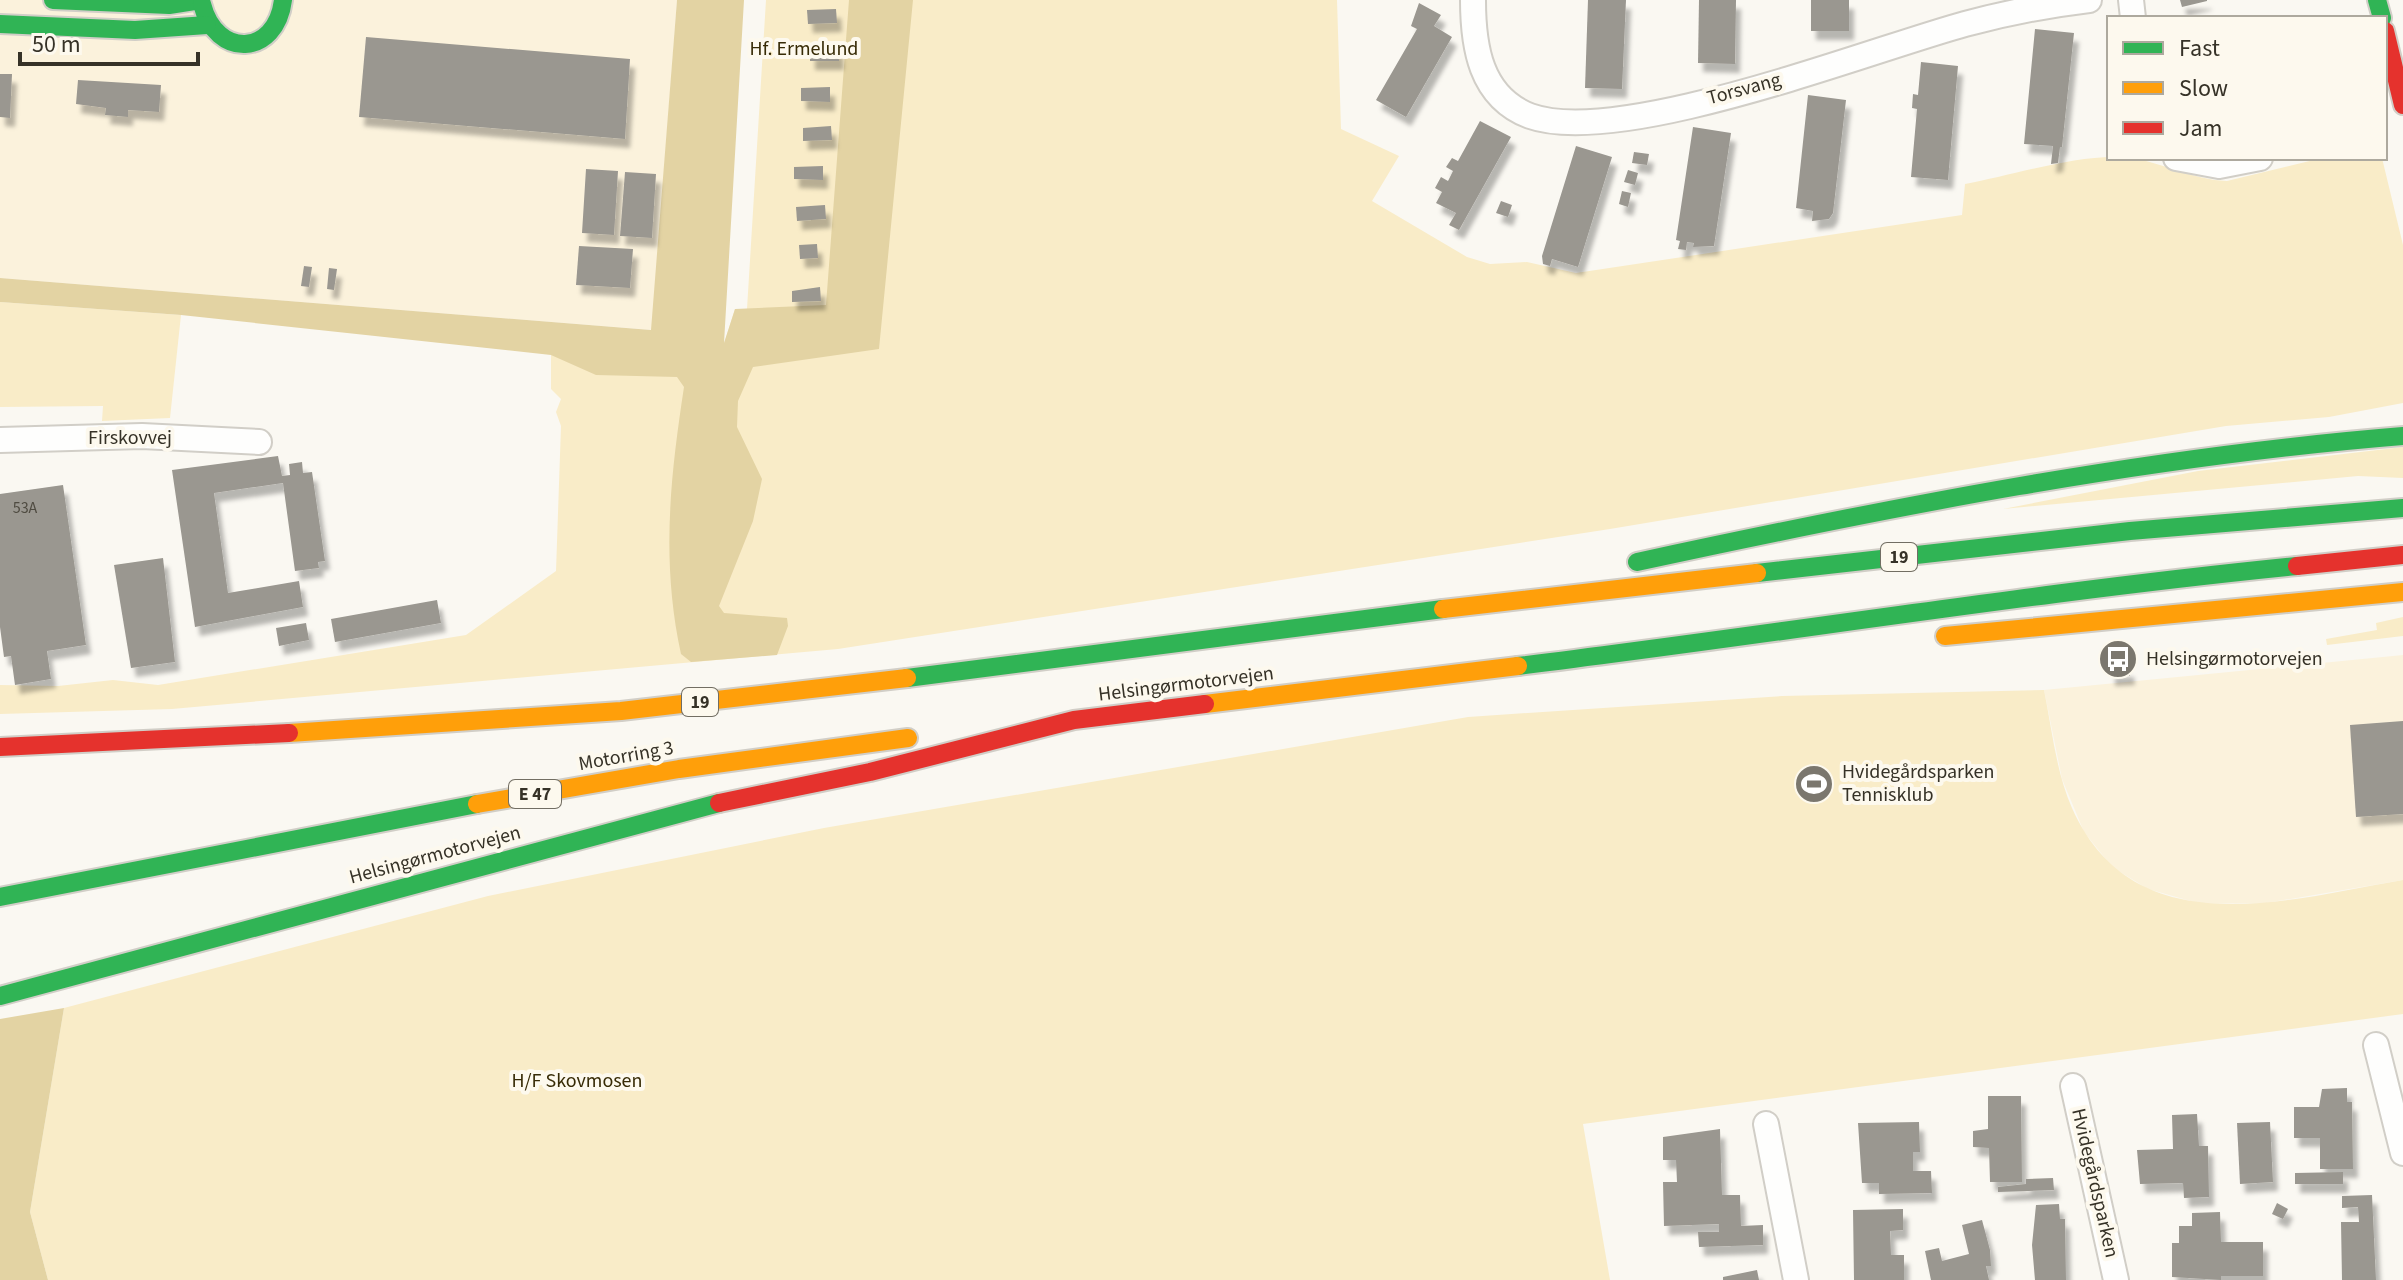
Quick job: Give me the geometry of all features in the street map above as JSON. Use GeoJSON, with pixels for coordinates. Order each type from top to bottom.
{"type":"FeatureCollection","features":[{"type":"Feature","properties":{"kind":"main road"},"geometry":{"type":"LineString","coordinates":[[53,0],[169,5],[202,0],[207,25],[226,42],[238,46],[258,43],[279,23],[283,1]]}},
{"type":"Feature","properties":{"kind":"main road"},"geometry":{"type":"LineString","coordinates":[[0,24],[135,30],[207,25]]}},
{"type":"Feature","properties":{"kind":"main road"},"geometry":{"type":"LineString","coordinates":[[2387,39],[2403,105]]}},
{"type":"Feature","properties":{"kind":"main road"},"geometry":{"type":"LineString","coordinates":[[2336,440],[2403,419]]}},
{"type":"Feature","properties":{"kind":"main road"},"geometry":{"type":"LineString","coordinates":[[1624,565],[1821,522],[2120,466],[2336,440],[2403,436]]}},
{"type":"Feature","properties":{"kind":"main road","name":"Helsingørmotorvejen"},"geometry":{"type":"LineString","coordinates":[[0,747],[309,732],[621,711],[825,689],[1396,614],[2130,531],[2403,508]]}},
{"type":"Feature","properties":{"kind":"main road","name":"Helsingørmotorvejen"},"geometry":{"type":"LineString","coordinates":[[0,996],[672,813],[870,772],[1074,720],[1735,639],[2133,582],[2403,555]]}},
{"type":"Feature","properties":{"kind":"main road"},"geometry":{"type":"LineString","coordinates":[[1396,614],[1578,575]]}},
{"type":"Feature","properties":{"kind":"main road"},"geometry":{"type":"LineString","coordinates":[[1930,636],[2403,592]]}},
{"type":"Feature","properties":{"kind":"main road"},"geometry":{"type":"LineString","coordinates":[[1735,639],[1885,637]]}},
{"type":"Feature","properties":{"kind":"main road","name":"Motorring 3"},"geometry":{"type":"LineString","coordinates":[[0,897],[560,789],[796,750],[1074,720]]}},
{"type":"Feature","properties":{"kind":"street","name":"Torsvang"},"geometry":{"type":"LineString","coordinates":[[1473,0],[1473,45],[1482,72],[1501,96],[1528,115],[1555,122],[1585,122],[1626,119],[1737,93],[1964,24],[2021,10],[2089,0]]}},
{"type":"Feature","properties":{"kind":"street"},"geometry":{"type":"LineString","coordinates":[[2187,160],[2219,166],[2250,160]]}},
{"type":"Feature","properties":{"kind":"street","name":"Firskovvej"},"geometry":{"type":"LineString","coordinates":[[0,440],[142,436],[259,442]]}},
{"type":"Feature","properties":{"kind":"street"},"geometry":{"type":"LineString","coordinates":[[2376,1045],[2403,1153]]}},
{"type":"Feature","properties":{"kind":"street","name":"Hvidegårdsparken"},"geometry":{"type":"LineString","coordinates":[[2073,1086],[2116,1280]]}},
{"type":"Feature","properties":{"kind":"street"},"geometry":{"type":"LineString","coordinates":[[1766,1124],[1796,1280]]}},
{"type":"Feature","properties":{"kind":"shaded area"},"geometry":{"type":"Polygon","coordinates":[[[0,0],[677,0],[652,330],[0,278],[0,0]]]}},
{"type":"Feature","properties":{"kind":"shaded area"},"geometry":{"type":"Polygon","coordinates":[[[677,0],[744,0],[724,343],[735,309],[826,305],[849,0],[913,0],[879,349],[753,367],[738,401],[737,427],[762,479],[753,521],[719,606],[724,613],[787,618],[788,626],[777,655],[691,662],[681,654],[669,553],[672,488],[684,387],[677,377],[596,375],[551,355],[181,315],[0,302],[0,278],[651,330],[677,0]]]}},
{"type":"Feature","properties":{"kind":"shaded area"},"geometry":{"type":"Polygon","coordinates":[[[2403,655],[2403,880],[2266,903],[2201,904],[2148,889],[2112,867],[2084,832],[2062,779],[2044,690],[2403,655]]]}},
{"type":"Feature","properties":{"kind":"shaded area"},"geometry":{"type":"Polygon","coordinates":[[[64,1008],[30,1212],[48,1280],[0,1280],[0,1019],[64,1008]]]}},
{"type":"Feature","properties":{"kind":"green space","name":"Hf. Ermelund"},"geometry":{"type":"Polygon","coordinates":[[[766,0],[1337,0],[1341,129],[1399,156],[1372,201],[1467,257],[1490,264],[1527,262],[1576,273],[1962,215],[1965,184],[2092,158],[2140,160],[2202,178],[2227,181],[2314,160],[2382,160],[2403,245],[2403,403],[2329,417],[2226,426],[1610,529],[838,649],[172,709],[0,714],[0,685],[58,686],[113,680],[158,685],[466,635],[556,571],[561,426],[556,412],[561,399],[551,389],[551,355],[723,347],[735,309],[747,309],[766,0]]]}},
{"type":"Feature","properties":{"kind":"green space"},"geometry":{"type":"Polygon","coordinates":[[[0,302],[181,315],[170,418],[102,421],[103,406],[0,407],[0,302]]]}},
{"type":"Feature","properties":{"kind":"green space"},"geometry":{"type":"Polygon","coordinates":[[[2403,447],[2403,478],[2358,476],[2003,509],[2198,471],[2403,447]]]}},
{"type":"Feature","properties":{"kind":"green space"},"geometry":{"type":"Polygon","coordinates":[[[2403,617],[2403,636],[2327,645],[2326,639],[2377,630],[2376,623],[2403,617]]]}},
{"type":"Feature","properties":{"kind":"green space","name":"H/F Skovmosen"},"geometry":{"type":"Polygon","coordinates":[[[2044,690],[2058,765],[2072,808],[2099,852],[2133,881],[2173,897],[2217,904],[2263,903],[2311,897],[2403,880],[2403,1014],[1583,1124],[1610,1280],[48,1280],[30,1212],[64,1008],[488,896],[824,828],[1468,717],[1782,696],[2044,690]]]}},
{"type":"Feature","properties":{"kind":"building"},"geometry":{"type":"Polygon","coordinates":[[[1588,0],[1626,0],[1622,89],[1585,88],[1588,0]]]}},
{"type":"Feature","properties":{"kind":"building"},"geometry":{"type":"Polygon","coordinates":[[[1699,0],[1736,0],[1735,64],[1698,63],[1699,0]]]}},
{"type":"Feature","properties":{"kind":"building"},"geometry":{"type":"Polygon","coordinates":[[[1811,0],[1849,0],[1849,31],[1811,31],[1811,0]]]}},
{"type":"Feature","properties":{"kind":"building"},"geometry":{"type":"Polygon","coordinates":[[[2180,0],[2207,0],[2207,1],[2182,7],[2180,0]]]}},
{"type":"Feature","properties":{"kind":"building"},"geometry":{"type":"Polygon","coordinates":[[[1419,3],[1441,15],[1434,26],[1452,37],[1406,117],[1376,100],[1417,29],[1411,26],[1419,3]]]}},
{"type":"Feature","properties":{"kind":"building"},"geometry":{"type":"Polygon","coordinates":[[[836,9],[837,23],[808,24],[807,10],[836,9]]]}},
{"type":"Feature","properties":{"kind":"building"},"geometry":{"type":"Polygon","coordinates":[[[2035,29],[2074,33],[2058,163],[2051,164],[2053,146],[2024,144],[2035,29]]]}},
{"type":"Feature","properties":{"kind":"building"},"geometry":{"type":"Polygon","coordinates":[[[366,37],[630,59],[625,139],[359,117],[366,37]]]}},
{"type":"Feature","properties":{"kind":"building"},"geometry":{"type":"Polygon","coordinates":[[[838,47],[839,61],[810,61],[810,50],[838,47]]]}},
{"type":"Feature","properties":{"kind":"building"},"geometry":{"type":"Polygon","coordinates":[[[1921,62],[1958,66],[1948,180],[1911,177],[1917,109],[1912,108],[1913,94],[1918,95],[1921,62]]]}},
{"type":"Feature","properties":{"kind":"building"},"geometry":{"type":"Polygon","coordinates":[[[0,74],[12,74],[10,118],[0,117],[0,74]]]}},
{"type":"Feature","properties":{"kind":"building"},"geometry":{"type":"Polygon","coordinates":[[[78,80],[161,85],[159,112],[128,110],[128,117],[105,115],[106,108],[76,104],[78,80]]]}},
{"type":"Feature","properties":{"kind":"building"},"geometry":{"type":"Polygon","coordinates":[[[830,87],[830,102],[801,101],[801,88],[830,87]]]}},
{"type":"Feature","properties":{"kind":"building"},"geometry":{"type":"Polygon","coordinates":[[[1808,95],[1846,100],[1833,213],[1829,219],[1812,221],[1813,211],[1796,208],[1808,95]]]}},
{"type":"Feature","properties":{"kind":"building"},"geometry":{"type":"Polygon","coordinates":[[[1480,121],[1511,137],[1459,230],[1449,225],[1456,213],[1436,203],[1442,192],[1435,188],[1441,177],[1448,181],[1453,171],[1446,167],[1452,158],[1458,161],[1480,121]]]}},
{"type":"Feature","properties":{"kind":"building"},"geometry":{"type":"Polygon","coordinates":[[[831,126],[832,140],[803,141],[803,128],[831,126]]]}},
{"type":"Feature","properties":{"kind":"building"},"geometry":{"type":"Polygon","coordinates":[[[1693,127],[1731,133],[1714,246],[1693,247],[1694,243],[1687,242],[1686,250],[1678,249],[1680,241],[1676,240],[1693,127]]]}},
{"type":"Feature","properties":{"kind":"building"},"geometry":{"type":"Polygon","coordinates":[[[1576,146],[1612,157],[1578,267],[1552,259],[1550,266],[1543,264],[1542,256],[1576,146]]]}},
{"type":"Feature","properties":{"kind":"building"},"geometry":{"type":"Polygon","coordinates":[[[1634,152],[1649,154],[1647,165],[1632,163],[1634,152]]]}},
{"type":"Feature","properties":{"kind":"building"},"geometry":{"type":"Polygon","coordinates":[[[823,166],[823,180],[794,179],[794,167],[823,166]]]}},
{"type":"Feature","properties":{"kind":"building"},"geometry":{"type":"Polygon","coordinates":[[[586,169],[618,171],[614,235],[582,233],[586,169]]]}},
{"type":"Feature","properties":{"kind":"building"},"geometry":{"type":"Polygon","coordinates":[[[1628,170],[1638,173],[1635,185],[1624,182],[1628,170]]]}},
{"type":"Feature","properties":{"kind":"building"},"geometry":{"type":"Polygon","coordinates":[[[625,172],[656,174],[652,238],[620,236],[625,172]]]}},
{"type":"Feature","properties":{"kind":"building"},"geometry":{"type":"Polygon","coordinates":[[[1622,191],[1631,193],[1628,207],[1619,204],[1622,191]]]}},
{"type":"Feature","properties":{"kind":"building"},"geometry":{"type":"Polygon","coordinates":[[[1501,201],[1512,205],[1508,217],[1496,213],[1501,201]]]}},
{"type":"Feature","properties":{"kind":"building"},"geometry":{"type":"Polygon","coordinates":[[[825,205],[826,219],[797,221],[796,207],[825,205]]]}},
{"type":"Feature","properties":{"kind":"building"},"geometry":{"type":"Polygon","coordinates":[[[817,244],[818,258],[800,259],[799,245],[817,244]]]}},
{"type":"Feature","properties":{"kind":"building"},"geometry":{"type":"Polygon","coordinates":[[[579,246],[633,249],[630,288],[576,285],[579,246]]]}},
{"type":"Feature","properties":{"kind":"building"},"geometry":{"type":"Polygon","coordinates":[[[304,266],[312,267],[309,287],[301,286],[304,266]]]}},
{"type":"Feature","properties":{"kind":"building"},"geometry":{"type":"Polygon","coordinates":[[[329,268],[337,269],[334,290],[327,289],[329,268]]]}},
{"type":"Feature","properties":{"kind":"building"},"geometry":{"type":"Polygon","coordinates":[[[820,287],[821,301],[792,302],[792,291],[820,287]]]}},
{"type":"Feature","properties":{"kind":"building"},"geometry":{"type":"Polygon","coordinates":[[[278,456],[282,476],[290,475],[289,464],[302,462],[303,473],[312,472],[325,561],[318,562],[319,568],[295,571],[283,483],[214,493],[228,593],[299,581],[303,607],[195,627],[172,470],[278,456]]]}},
{"type":"Feature","properties":{"kind":"building"},"geometry":{"type":"Polygon","coordinates":[[[63,485],[86,645],[47,651],[51,679],[15,685],[11,656],[4,657],[0,627],[0,494],[63,485]]]}},
{"type":"Feature","properties":{"kind":"building"},"geometry":{"type":"Polygon","coordinates":[[[163,558],[175,662],[131,668],[114,565],[163,558]]]}},
{"type":"Feature","properties":{"kind":"building"},"geometry":{"type":"Polygon","coordinates":[[[437,600],[441,623],[335,642],[331,619],[437,600]]]}},
{"type":"Feature","properties":{"kind":"building"},"geometry":{"type":"Polygon","coordinates":[[[306,623],[309,640],[279,646],[276,628],[306,623]]]}},
{"type":"Feature","properties":{"kind":"building"},"geometry":{"type":"Polygon","coordinates":[[[2129,668],[2130,676],[2110,677],[2110,669],[2129,668]]]}},
{"type":"Feature","properties":{"kind":"building"},"geometry":{"type":"Polygon","coordinates":[[[2403,721],[2403,814],[2356,817],[2350,725],[2403,721]]]}},
{"type":"Feature","properties":{"kind":"building"},"geometry":{"type":"Polygon","coordinates":[[[2347,1088],[2347,1102],[2352,1102],[2353,1169],[2320,1169],[2320,1138],[2294,1138],[2294,1107],[2319,1107],[2322,1089],[2347,1088]]]}},
{"type":"Feature","properties":{"kind":"building"},"geometry":{"type":"Polygon","coordinates":[[[1988,1096],[2021,1096],[2022,1182],[1990,1182],[1989,1148],[1973,1147],[1973,1131],[1988,1129],[1988,1096]]]}},
{"type":"Feature","properties":{"kind":"building"},"geometry":{"type":"Polygon","coordinates":[[[2197,1114],[2199,1146],[2208,1146],[2209,1197],[2184,1198],[2183,1183],[2140,1184],[2137,1150],[2173,1149],[2172,1115],[2197,1114]]]}},
{"type":"Feature","properties":{"kind":"building"},"geometry":{"type":"Polygon","coordinates":[[[1919,1122],[1920,1152],[1913,1152],[1913,1171],[1931,1171],[1932,1193],[1879,1194],[1879,1183],[1862,1183],[1858,1123],[1919,1122]]]}},
{"type":"Feature","properties":{"kind":"building"},"geometry":{"type":"Polygon","coordinates":[[[2270,1122],[2273,1182],[2240,1184],[2237,1123],[2270,1122]]]}},
{"type":"Feature","properties":{"kind":"building"},"geometry":{"type":"Polygon","coordinates":[[[1720,1129],[1722,1195],[1740,1195],[1741,1226],[1763,1225],[1763,1245],[1699,1247],[1698,1232],[1719,1232],[1719,1224],[1664,1226],[1663,1182],[1677,1182],[1676,1160],[1663,1160],[1663,1137],[1720,1129]]]}},
{"type":"Feature","properties":{"kind":"building"},"geometry":{"type":"Polygon","coordinates":[[[2343,1172],[2343,1184],[2295,1184],[2295,1173],[2343,1172]]]}},
{"type":"Feature","properties":{"kind":"building"},"geometry":{"type":"Polygon","coordinates":[[[2053,1178],[2054,1190],[1998,1192],[1998,1187],[2026,1184],[2026,1179],[2053,1178]]]}},
{"type":"Feature","properties":{"kind":"building"},"geometry":{"type":"Polygon","coordinates":[[[2372,1195],[2376,1280],[2342,1280],[2341,1222],[2359,1222],[2358,1207],[2342,1208],[2342,1196],[2372,1195]]]}},
{"type":"Feature","properties":{"kind":"building"},"geometry":{"type":"Polygon","coordinates":[[[2277,1203],[2288,1209],[2283,1219],[2272,1214],[2277,1203]]]}},
{"type":"Feature","properties":{"kind":"building"},"geometry":{"type":"Polygon","coordinates":[[[2059,1204],[2060,1219],[2065,1219],[2066,1280],[2035,1280],[2032,1245],[2036,1205],[2059,1204]]]}},
{"type":"Feature","properties":{"kind":"building"},"geometry":{"type":"Polygon","coordinates":[[[1903,1209],[1903,1230],[1890,1231],[1891,1255],[1904,1255],[1904,1280],[1854,1280],[1853,1210],[1903,1209]]]}},
{"type":"Feature","properties":{"kind":"building"},"geometry":{"type":"Polygon","coordinates":[[[2220,1212],[2221,1242],[2263,1242],[2263,1276],[2221,1276],[2221,1280],[2172,1277],[2172,1243],[2179,1243],[2179,1226],[2192,1226],[2192,1213],[2220,1212]]]}},
{"type":"Feature","properties":{"kind":"building"},"geometry":{"type":"Polygon","coordinates":[[[1982,1220],[1990,1250],[1991,1266],[1986,1266],[1989,1280],[1931,1280],[1925,1251],[1939,1248],[1942,1261],[1969,1254],[1962,1225],[1982,1220]]]}},
{"type":"Feature","properties":{"kind":"building"},"geometry":{"type":"Polygon","coordinates":[[[1757,1270],[1759,1280],[1723,1280],[1723,1277],[1757,1270]]]}},
{"type":"Feature","properties":{"kind":"traffic: fast"},"geometry":{"type":"LineString","coordinates":[[53,0],[169,5],[201,0]]}},
{"type":"Feature","properties":{"kind":"traffic: fast"},"geometry":{"type":"LineString","coordinates":[[202,4],[209,22],[220,35],[232,42],[245,44],[258,41],[269,32],[278,19],[283,0]]}},
{"type":"Feature","properties":{"kind":"traffic: fast"},"geometry":{"type":"LineString","coordinates":[[2377,0],[2381,16]]}},
{"type":"Feature","properties":{"kind":"traffic: fast"},"geometry":{"type":"LineString","coordinates":[[0,24],[135,30],[207,25]]}},
{"type":"Feature","properties":{"kind":"traffic: fast"},"geometry":{"type":"LineString","coordinates":[[1637,562],[2018,486],[2210,457],[2403,436]]}},
{"type":"Feature","properties":{"kind":"traffic: fast"},"geometry":{"type":"LineString","coordinates":[[1757,573],[2130,531],[2403,508]]}},
{"type":"Feature","properties":{"kind":"traffic: fast"},"geometry":{"type":"LineString","coordinates":[[1518,666],[2102,588],[2297,566]]}},
{"type":"Feature","properties":{"kind":"traffic: fast"},"geometry":{"type":"LineString","coordinates":[[907,678],[1443,609]]}},
{"type":"Feature","properties":{"kind":"traffic: fast"},"geometry":{"type":"LineString","coordinates":[[0,996],[719,803]]}},
{"type":"Feature","properties":{"kind":"traffic: fast"},"geometry":{"type":"LineString","coordinates":[[0,897],[477,804]]}},
{"type":"Feature","properties":{"kind":"traffic: slow"},"geometry":{"type":"LineString","coordinates":[[1443,609],[1757,573]]}},
{"type":"Feature","properties":{"kind":"traffic: slow"},"geometry":{"type":"LineString","coordinates":[[1945,636],[2403,592]]}},
{"type":"Feature","properties":{"kind":"traffic: slow"},"geometry":{"type":"LineString","coordinates":[[1205,704],[1518,666]]}},
{"type":"Feature","properties":{"kind":"traffic: slow"},"geometry":{"type":"LineString","coordinates":[[289,733],[621,711],[907,678]]}},
{"type":"Feature","properties":{"kind":"traffic: slow"},"geometry":{"type":"LineString","coordinates":[[477,804],[679,769],[908,738]]}},
{"type":"Feature","properties":{"kind":"traffic: jam"},"geometry":{"type":"LineString","coordinates":[[2387,39],[2403,105]]}},
{"type":"Feature","properties":{"kind":"traffic: jam"},"geometry":{"type":"LineString","coordinates":[[2297,566],[2403,555]]}},
{"type":"Feature","properties":{"kind":"traffic: jam"},"geometry":{"type":"LineString","coordinates":[[719,803],[870,772],[1074,720],[1205,704]]}},
{"type":"Feature","properties":{"kind":"traffic: jam"},"geometry":{"type":"LineString","coordinates":[[0,747],[289,733]]}},
{"type":"Feature","properties":{"kind":"place","name":"Helsingørmotorvejen"},"geometry":{"type":"Point","coordinates":[2118,659]}},
{"type":"Feature","properties":{"kind":"place","name":"Hvidegårdsparken Tennisklub"},"geometry":{"type":"Point","coordinates":[1814,784]}}]}
